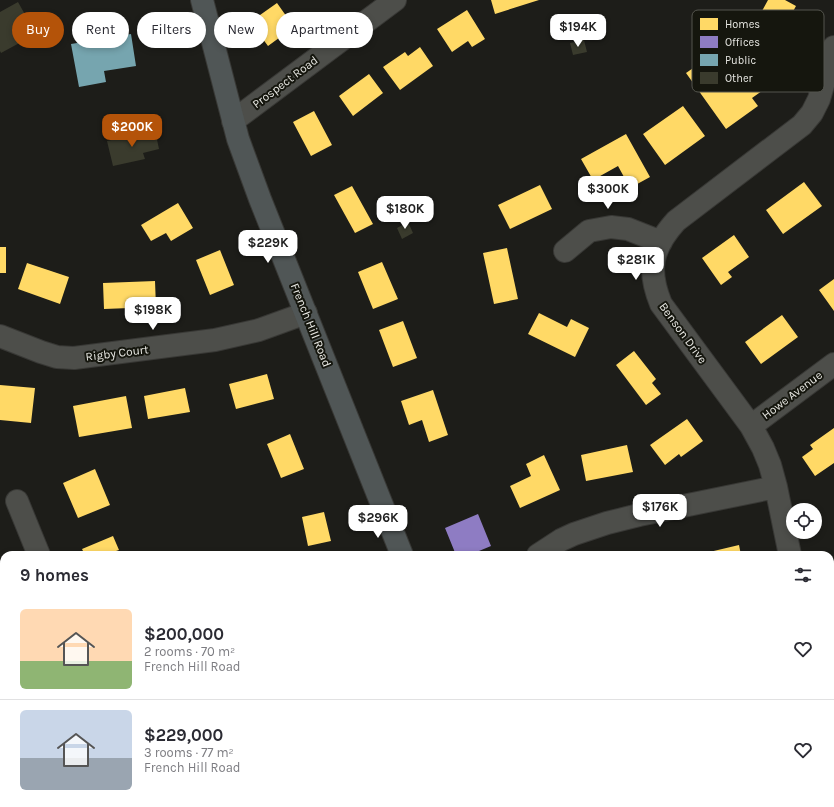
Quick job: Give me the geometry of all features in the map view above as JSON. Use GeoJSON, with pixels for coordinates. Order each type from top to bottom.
{"type":"FeatureCollection","features":[{"type":"Feature","properties":{"kind":"main road","name":"French Hill Road"},"geometry":{"type":"LineString","coordinates":[[202,0],[238,139],[260,199],[400,551]]}},
{"type":"Feature","properties":{"kind":"street","name":"Prospect Road"},"geometry":{"type":"LineString","coordinates":[[233,121],[395,0]]}},
{"type":"Feature","properties":{"kind":"street","name":"Benson Drive"},"geometry":{"type":"LineString","coordinates":[[824,81],[834,46]]}},
{"type":"Feature","properties":{"kind":"street","name":"Benson Drive"},"geometry":{"type":"LineString","coordinates":[[789,551],[776,487],[770,465],[765,454],[751,426],[661,304],[655,291],[653,276],[654,260],[658,246],[676,221],[802,125],[812,113],[821,92]]}},
{"type":"Feature","properties":{"kind":"street"},"geometry":{"type":"LineString","coordinates":[[565,251],[589,231],[611,227],[628,229],[661,242]]}},
{"type":"Feature","properties":{"kind":"street","name":"Rigby Court"},"geometry":{"type":"LineString","coordinates":[[0,336],[57,357],[74,358],[215,340],[259,330],[306,313]]}},
{"type":"Feature","properties":{"kind":"street","name":"Howe Avenue"},"geometry":{"type":"LineString","coordinates":[[751,426],[834,364]]}},
{"type":"Feature","properties":{"kind":"street"},"geometry":{"type":"LineString","coordinates":[[544,551],[561,540],[574,534],[607,523],[776,487]]}},
{"type":"Feature","properties":{"kind":"street"},"geometry":{"type":"LineString","coordinates":[[17,501],[37,551]]}},
{"type":"Feature","properties":{"kind":"building: Homes"},"geometry":{"type":"Polygon","coordinates":[[[491,0],[539,0],[495,14],[491,0]]]}},
{"type":"Feature","properties":{"kind":"building: Homes"},"geometry":{"type":"Polygon","coordinates":[[[768,0],[785,0],[796,6],[794,10],[763,10],[768,0]]]}},
{"type":"Feature","properties":{"kind":"building: Homes"},"geometry":{"type":"Polygon","coordinates":[[[277,3],[283,12],[276,12],[276,40],[268,46],[268,12],[264,12],[277,3]]]}},
{"type":"Feature","properties":{"kind":"building: Homes"},"geometry":{"type":"Polygon","coordinates":[[[467,10],[485,39],[472,47],[468,41],[452,52],[437,29],[467,10]]]}},
{"type":"Feature","properties":{"kind":"building: Homes"},"geometry":{"type":"Polygon","coordinates":[[[420,47],[433,66],[400,90],[383,67],[405,52],[408,56],[420,47]]]}},
{"type":"Feature","properties":{"kind":"building: Homes"},"geometry":{"type":"Polygon","coordinates":[[[692,69],[692,81],[686,73],[692,69]]]}},
{"type":"Feature","properties":{"kind":"building: Homes"},"geometry":{"type":"Polygon","coordinates":[[[369,74],[383,93],[353,116],[339,96],[369,74]]]}},
{"type":"Feature","properties":{"kind":"building: Homes"},"geometry":{"type":"Polygon","coordinates":[[[700,92],[760,92],[752,98],[758,106],[726,129],[700,92]]]}},
{"type":"Feature","properties":{"kind":"building: Homes"},"geometry":{"type":"Polygon","coordinates":[[[683,106],[705,136],[665,165],[643,134],[683,106]]]}},
{"type":"Feature","properties":{"kind":"building: Homes"},"geometry":{"type":"Polygon","coordinates":[[[314,111],[332,145],[311,156],[293,122],[314,111]]]}},
{"type":"Feature","properties":{"kind":"building: Homes"},"geometry":{"type":"Polygon","coordinates":[[[626,134],[650,177],[630,188],[618,166],[593,180],[581,159],[626,134]]]}},
{"type":"Feature","properties":{"kind":"building: Homes"},"geometry":{"type":"Polygon","coordinates":[[[804,182],[822,206],[783,234],[766,210],[804,182]]]}},
{"type":"Feature","properties":{"kind":"building: Homes"},"geometry":{"type":"Polygon","coordinates":[[[540,185],[552,209],[510,229],[498,205],[540,185]]]}},
{"type":"Feature","properties":{"kind":"building: Homes"},"geometry":{"type":"Polygon","coordinates":[[[352,186],[373,224],[355,233],[334,195],[352,186]]]}},
{"type":"Feature","properties":{"kind":"building: Homes"},"geometry":{"type":"Polygon","coordinates":[[[178,203],[193,228],[171,241],[166,233],[151,241],[141,225],[178,203]]]}},
{"type":"Feature","properties":{"kind":"building: Homes"},"geometry":{"type":"Polygon","coordinates":[[[734,235],[749,257],[728,272],[732,277],[721,285],[702,258],[734,235]]]}},
{"type":"Feature","properties":{"kind":"building: Homes"},"geometry":{"type":"Polygon","coordinates":[[[0,247],[6,247],[6,273],[0,273],[0,247]]]}},
{"type":"Feature","properties":{"kind":"building: Homes"},"geometry":{"type":"Polygon","coordinates":[[[507,248],[518,299],[494,304],[483,253],[507,248]]]}},
{"type":"Feature","properties":{"kind":"building: Homes"},"geometry":{"type":"Polygon","coordinates":[[[220,250],[234,285],[210,295],[196,260],[220,250]]]}},
{"type":"Feature","properties":{"kind":"building: Homes"},"geometry":{"type":"Polygon","coordinates":[[[382,262],[398,299],[373,309],[358,272],[382,262]]]}},
{"type":"Feature","properties":{"kind":"building: Homes"},"geometry":{"type":"Polygon","coordinates":[[[27,263],[69,277],[60,304],[18,289],[27,263]]]}},
{"type":"Feature","properties":{"kind":"building: Homes"},"geometry":{"type":"Polygon","coordinates":[[[834,279],[834,311],[819,290],[834,279]]]}},
{"type":"Feature","properties":{"kind":"building: Homes"},"geometry":{"type":"Polygon","coordinates":[[[155,281],[156,307],[104,309],[103,283],[155,281]]]}},
{"type":"Feature","properties":{"kind":"building: Homes"},"geometry":{"type":"Polygon","coordinates":[[[539,313],[567,327],[571,319],[589,328],[575,357],[528,334],[539,313]]]}},
{"type":"Feature","properties":{"kind":"building: Homes"},"geometry":{"type":"Polygon","coordinates":[[[782,315],[798,337],[761,364],[745,342],[782,315]]]}},
{"type":"Feature","properties":{"kind":"building: Homes"},"geometry":{"type":"Polygon","coordinates":[[[403,321],[417,358],[393,367],[379,330],[403,321]]]}},
{"type":"Feature","properties":{"kind":"building: Homes"},"geometry":{"type":"Polygon","coordinates":[[[634,351],[656,379],[652,383],[661,394],[646,405],[616,365],[634,351]]]}},
{"type":"Feature","properties":{"kind":"building: Homes"},"geometry":{"type":"Polygon","coordinates":[[[267,374],[274,399],[236,409],[229,384],[267,374]]]}},
{"type":"Feature","properties":{"kind":"building: Homes"},"geometry":{"type":"Polygon","coordinates":[[[0,385],[35,388],[31,423],[0,420],[0,385]]]}},
{"type":"Feature","properties":{"kind":"building: Homes"},"geometry":{"type":"Polygon","coordinates":[[[185,388],[190,412],[148,419],[144,396],[185,388]]]}},
{"type":"Feature","properties":{"kind":"building: Homes"},"geometry":{"type":"Polygon","coordinates":[[[433,390],[448,435],[429,442],[422,420],[409,425],[401,401],[433,390]]]}},
{"type":"Feature","properties":{"kind":"building: Homes"},"geometry":{"type":"Polygon","coordinates":[[[126,396],[132,428],[79,437],[73,406],[126,396]]]}},
{"type":"Feature","properties":{"kind":"building: Homes"},"geometry":{"type":"Polygon","coordinates":[[[687,419],[703,441],[681,457],[679,454],[665,465],[650,445],[687,419]]]}},
{"type":"Feature","properties":{"kind":"building: Homes"},"geometry":{"type":"Polygon","coordinates":[[[834,428],[834,463],[815,476],[802,457],[813,449],[810,445],[834,428]]]}},
{"type":"Feature","properties":{"kind":"building: Homes"},"geometry":{"type":"Polygon","coordinates":[[[290,434],[304,469],[281,478],[267,444],[290,434]]]}},
{"type":"Feature","properties":{"kind":"building: Homes"},"geometry":{"type":"Polygon","coordinates":[[[627,445],[633,472],[586,481],[581,455],[627,445]]]}},
{"type":"Feature","properties":{"kind":"building: Homes"},"geometry":{"type":"Polygon","coordinates":[[[544,455],[560,490],[520,508],[510,486],[531,476],[526,464],[544,455]]]}},
{"type":"Feature","properties":{"kind":"building: Homes"},"geometry":{"type":"Polygon","coordinates":[[[95,469],[110,505],[78,518],[63,483],[95,469]]]}},
{"type":"Feature","properties":{"kind":"building: Homes"},"geometry":{"type":"Polygon","coordinates":[[[324,512],[331,541],[308,546],[302,517],[324,512]]]}},
{"type":"Feature","properties":{"kind":"building: Homes"},"geometry":{"type":"Polygon","coordinates":[[[113,536],[119,550],[83,551],[82,549],[113,536]]]}},
{"type":"Feature","properties":{"kind":"building: Homes"},"geometry":{"type":"Polygon","coordinates":[[[739,545],[740,551],[714,551],[739,545]]]}},
{"type":"Feature","properties":{"kind":"building: Offices"},"geometry":{"type":"Polygon","coordinates":[[[478,514],[491,546],[479,551],[454,551],[445,528],[478,514]]]}},
{"type":"Feature","properties":{"kind":"building: Public"},"geometry":{"type":"Polygon","coordinates":[[[129,34],[131,34],[136,66],[104,71],[106,82],[79,87],[71,44],[72,48],[129,48],[129,34]]]}},
{"type":"Feature","properties":{"kind":"building: Other"},"geometry":{"type":"Polygon","coordinates":[[[18,2],[24,12],[12,12],[12,47],[1,53],[0,51],[0,12],[18,2]]]}},
{"type":"Feature","properties":{"kind":"building: Other"},"geometry":{"type":"Polygon","coordinates":[[[584,40],[587,52],[573,55],[570,43],[584,40]]]}},
{"type":"Feature","properties":{"kind":"building: Other"},"geometry":{"type":"Polygon","coordinates":[[[155,130],[159,149],[143,153],[145,159],[113,166],[107,141],[155,130]]]}},
{"type":"Feature","properties":{"kind":"building: Other"},"geometry":{"type":"Polygon","coordinates":[[[408,222],[413,233],[402,239],[397,228],[408,222]]]}}]}
